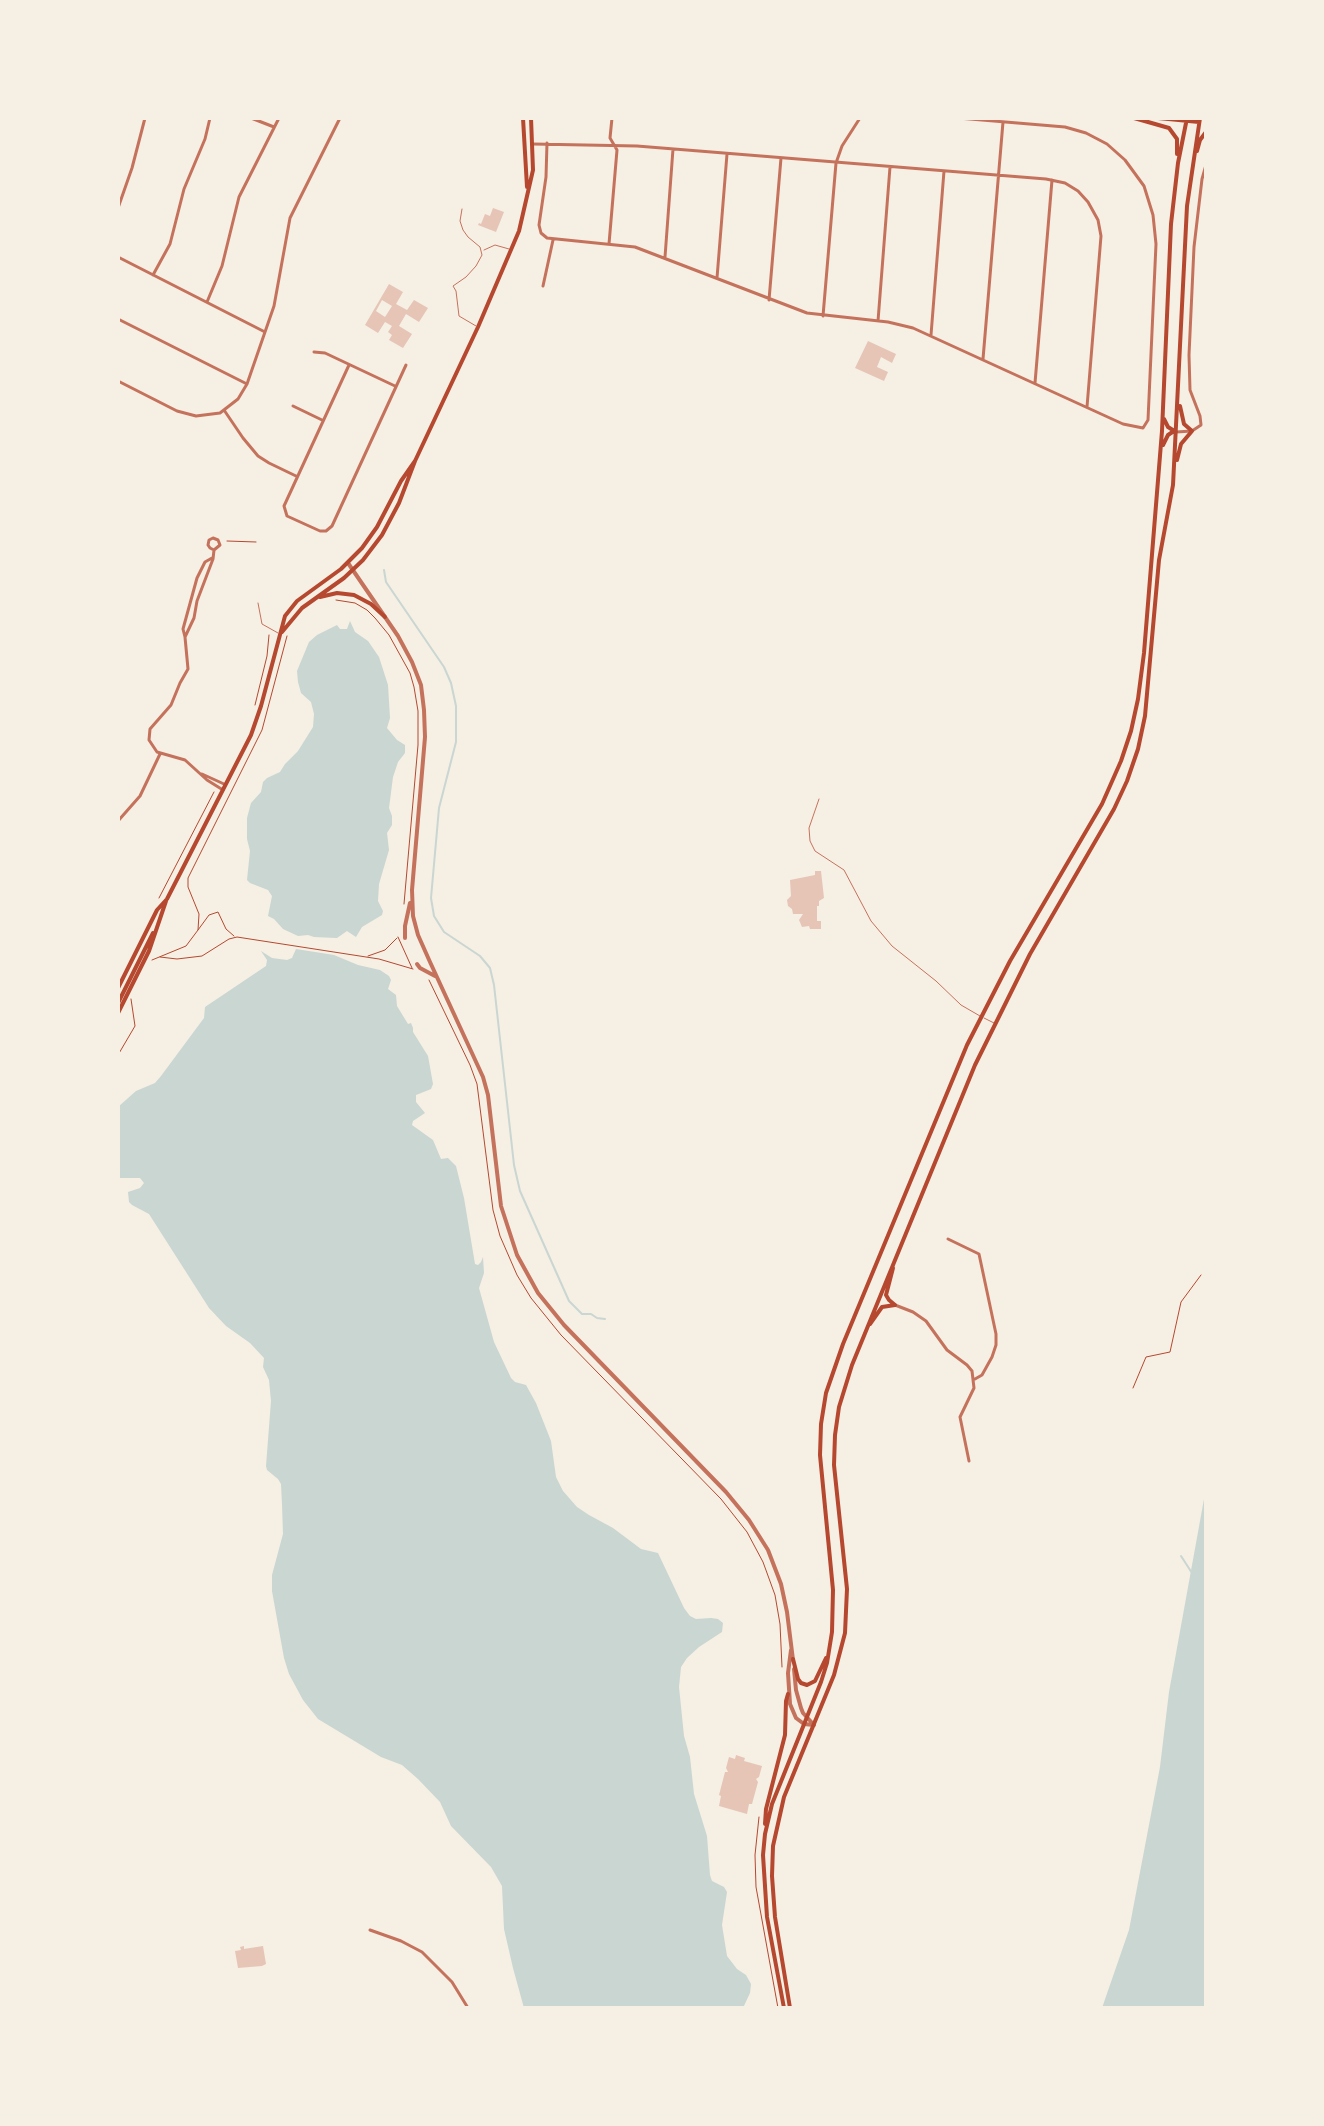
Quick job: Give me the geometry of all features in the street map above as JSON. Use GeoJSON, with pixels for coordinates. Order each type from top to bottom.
{"type":"FeatureCollection","features":[{"type":"Feature","properties":{"kind":"main road"},"geometry":{"type":"LineString","coordinates":[[523,118],[527,193]]}},
{"type":"Feature","properties":{"kind":"main road"},"geometry":{"type":"LineString","coordinates":[[280,634],[297,613],[354,570],[370,552],[385,531],[406,489],[415,461],[478,327],[522,222],[532,173],[531,118]]}},
{"type":"Feature","properties":{"kind":"main road"},"geometry":{"type":"LineString","coordinates":[[765,1834],[775,1794],[824,1673],[834,1618],[820,1455],[826,1393],[848,1331],[981,1016],[1017,947],[1102,804],[1126,746],[1141,684],[1159,474],[1170,239],[1178,148],[1175,134],[1165,126],[1134,118]]}},
{"type":"Feature","properties":{"kind":"main road"},"geometry":{"type":"LineString","coordinates":[[1158,118],[1202,121],[1190,181],[1186,222],[1175,472]]}},
{"type":"Feature","properties":{"kind":"main road"},"geometry":{"type":"LineString","coordinates":[[1176,179],[1186,119]]}},
{"type":"Feature","properties":{"kind":"main road"},"geometry":{"type":"LineString","coordinates":[[1190,181],[1198,144],[1206,132]]}},
{"type":"Feature","properties":{"kind":"main road"},"geometry":{"type":"LineString","coordinates":[[524,135],[533,144]]}},
{"type":"Feature","properties":{"kind":"main road"},"geometry":{"type":"LineString","coordinates":[[526,160],[533,144]]}},
{"type":"Feature","properties":{"kind":"main road"},"geometry":{"type":"LineString","coordinates":[[1164,385],[1165,421],[1176,432]]}},
{"type":"Feature","properties":{"kind":"main road"},"geometry":{"type":"LineString","coordinates":[[790,2008],[775,1917],[772,1856],[781,1806],[838,1665],[845,1633],[847,1589],[834,1465],[835,1435],[844,1387],[898,1249],[994,1023],[1045,927],[1114,809],[1135,760],[1145,716],[1159,560],[1181,444],[1192,431],[1184,424],[1178,400]]}},
{"type":"Feature","properties":{"kind":"main road"},"geometry":{"type":"LineString","coordinates":[[1159,474],[1164,441],[1170,433],[1176,432]]}},
{"type":"Feature","properties":{"kind":"main road"},"geometry":{"type":"LineString","coordinates":[[118,1013],[145,959],[167,899],[222,787],[249,740],[259,716],[283,620],[290,608],[348,563],[374,531],[415,461]]}},
{"type":"Feature","properties":{"kind":"main road"},"geometry":{"type":"LineString","coordinates":[[314,599],[335,593],[351,594],[368,602],[385,617]]}},
{"type":"Feature","properties":{"kind":"main road"},"geometry":{"type":"LineString","coordinates":[[119,985],[157,910],[167,899]]}},
{"type":"Feature","properties":{"kind":"main road"},"geometry":{"type":"LineString","coordinates":[[118,1003],[164,912]]}},
{"type":"Feature","properties":{"kind":"main road"},"geometry":{"type":"LineString","coordinates":[[895,1305],[886,1295],[898,1249]]}},
{"type":"Feature","properties":{"kind":"main road"},"geometry":{"type":"LineString","coordinates":[[866,1329],[882,1307],[895,1305]]}},
{"type":"Feature","properties":{"kind":"main road"},"geometry":{"type":"LineString","coordinates":[[793,1659],[798,1679],[803,1684],[809,1684],[817,1678],[829,1652]]}},
{"type":"Feature","properties":{"kind":"main road"},"geometry":{"type":"LineString","coordinates":[[784,2008],[765,1897],[763,1865],[766,1809],[786,1728],[788,1694]]}},
{"type":"Feature","properties":{"kind":"street"},"geometry":{"type":"LineString","coordinates":[[118,208],[145,118]]}},
{"type":"Feature","properties":{"kind":"street"},"geometry":{"type":"LineString","coordinates":[[153,275],[170,244],[184,189],[205,139],[210,118]]}},
{"type":"Feature","properties":{"kind":"street"},"geometry":{"type":"LineString","coordinates":[[251,118],[274,127]]}},
{"type":"Feature","properties":{"kind":"street"},"geometry":{"type":"LineString","coordinates":[[207,302],[225,257],[239,197],[279,118]]}},
{"type":"Feature","properties":{"kind":"street"},"geometry":{"type":"LineString","coordinates":[[118,381],[190,415],[208,416],[224,410],[238,399],[247,384],[274,306],[290,218],[340,118]]}},
{"type":"Feature","properties":{"kind":"street"},"geometry":{"type":"LineString","coordinates":[[609,244],[617,150],[610,138],[612,118]]}},
{"type":"Feature","properties":{"kind":"street"},"geometry":{"type":"LineString","coordinates":[[823,316],[836,163],[842,146],[860,118]]}},
{"type":"Feature","properties":{"kind":"street"},"geometry":{"type":"LineString","coordinates":[[547,143],[539,225],[544,235],[553,240],[635,247],[798,311],[905,325],[1129,426],[1145,426],[1148,420],[1156,244],[1153,215],[1144,186],[1125,160],[1107,144],[1086,133],[1065,127],[958,118]]}},
{"type":"Feature","properties":{"kind":"street"},"geometry":{"type":"LineString","coordinates":[[983,359],[1003,122]]}},
{"type":"Feature","properties":{"kind":"street"},"geometry":{"type":"LineString","coordinates":[[533,144],[614,145],[727,153],[1052,180],[1071,186],[1083,196],[1100,228],[1087,407]]}},
{"type":"Feature","properties":{"kind":"street"},"geometry":{"type":"LineString","coordinates":[[665,257],[673,149]]}},
{"type":"Feature","properties":{"kind":"street"},"geometry":{"type":"LineString","coordinates":[[717,278],[727,153]]}},
{"type":"Feature","properties":{"kind":"street"},"geometry":{"type":"LineString","coordinates":[[769,300],[781,158]]}},
{"type":"Feature","properties":{"kind":"street"},"geometry":{"type":"LineString","coordinates":[[1176,432],[1192,431],[1201,425],[1190,390],[1189,355],[1194,247],[1206,165]]}},
{"type":"Feature","properties":{"kind":"street"},"geometry":{"type":"LineString","coordinates":[[878,321],[890,167]]}},
{"type":"Feature","properties":{"kind":"street"},"geometry":{"type":"LineString","coordinates":[[931,335],[944,171]]}},
{"type":"Feature","properties":{"kind":"street"},"geometry":{"type":"LineString","coordinates":[[1035,383],[1052,180]]}},
{"type":"Feature","properties":{"kind":"street"},"geometry":{"type":"LineString","coordinates":[[543,286],[553,240]]}},
{"type":"Feature","properties":{"kind":"street"},"geometry":{"type":"LineString","coordinates":[[118,257],[265,332]]}},
{"type":"Feature","properties":{"kind":"street"},"geometry":{"type":"LineString","coordinates":[[118,319],[247,384]]}},
{"type":"Feature","properties":{"kind":"street"},"geometry":{"type":"LineString","coordinates":[[314,352],[325,353],[396,387]]}},
{"type":"Feature","properties":{"kind":"street"},"geometry":{"type":"LineString","coordinates":[[349,365],[285,503],[284,511],[290,518],[317,531],[330,528],[406,365]]}},
{"type":"Feature","properties":{"kind":"street"},"geometry":{"type":"LineString","coordinates":[[293,406],[323,420]]}},
{"type":"Feature","properties":{"kind":"street"},"geometry":{"type":"LineString","coordinates":[[224,410],[258,456],[297,477]]}},
{"type":"Feature","properties":{"kind":"street"},"geometry":{"type":"LineString","coordinates":[[185,637],[193,621],[214,550]]}},
{"type":"Feature","properties":{"kind":"street"},"geometry":{"type":"LineString","coordinates":[[214,557],[205,562],[197,578],[183,629],[188,669],[171,705],[149,733],[151,746],[160,754],[185,760],[222,787]]}},
{"type":"Feature","properties":{"kind":"street"},"geometry":{"type":"LineString","coordinates":[[348,563],[412,662],[424,702],[424,745],[405,938]]}},
{"type":"Feature","properties":{"kind":"street"},"geometry":{"type":"LineString","coordinates":[[118,821],[140,796],[160,754]]}},
{"type":"Feature","properties":{"kind":"street"},"geometry":{"type":"LineString","coordinates":[[202,774],[222,787]]}},
{"type":"Feature","properties":{"kind":"street"},"geometry":{"type":"LineString","coordinates":[[411,897],[416,929],[483,1077],[488,1095],[501,1206],[525,1271],[564,1325],[726,1492],[749,1520],[768,1550],[781,1584],[797,1695],[803,1713],[814,1725]]}},
{"type":"Feature","properties":{"kind":"street"},"geometry":{"type":"LineString","coordinates":[[415,967],[437,976]]}},
{"type":"Feature","properties":{"kind":"street"},"geometry":{"type":"LineString","coordinates":[[948,1239],[979,1254],[996,1334],[990,1361],[982,1375],[974,1379]]}},
{"type":"Feature","properties":{"kind":"street"},"geometry":{"type":"LineString","coordinates":[[895,1305],[926,1321],[947,1350],[969,1368],[974,1388],[960,1417],[969,1461]]}},
{"type":"Feature","properties":{"kind":"street"},"geometry":{"type":"LineString","coordinates":[[791,1650],[788,1694],[792,1712],[804,1724],[814,1725]]}},
{"type":"Feature","properties":{"kind":"street"},"geometry":{"type":"LineString","coordinates":[[370,1930],[422,1952],[452,1982],[468,2008]]}},
{"type":"Feature","properties":{"kind":"lane"},"geometry":{"type":"LineString","coordinates":[[462,209],[460,221],[463,230],[480,247],[482,255],[466,277],[453,286],[459,316],[478,327]]}},
{"type":"Feature","properties":{"kind":"lane"},"geometry":{"type":"LineString","coordinates":[[481,251],[495,245],[512,250]]}},
{"type":"Feature","properties":{"kind":"lane"},"geometry":{"type":"LineString","coordinates":[[258,603],[260,622],[280,634]]}},
{"type":"Feature","properties":{"kind":"lane"},"geometry":{"type":"LineString","coordinates":[[819,799],[809,828],[815,851],[844,870],[871,921],[892,946],[961,1005],[994,1023]]}},
{"type":"Feature","properties":{"kind":"path"},"geometry":{"type":"LineString","coordinates":[[227,541],[256,542]]}},
{"type":"Feature","properties":{"kind":"path"},"geometry":{"type":"LineString","coordinates":[[331,600],[355,603],[371,614],[389,635],[414,687],[418,711],[417,753],[403,910]]}},
{"type":"Feature","properties":{"kind":"path"},"geometry":{"type":"LineString","coordinates":[[254,710],[270,629]]}},
{"type":"Feature","properties":{"kind":"path"},"geometry":{"type":"LineString","coordinates":[[198,930],[199,914],[188,887],[188,878],[262,730],[290,630]]}},
{"type":"Feature","properties":{"kind":"path"},"geometry":{"type":"LineString","coordinates":[[157,901],[222,787]]}},
{"type":"Feature","properties":{"kind":"path"},"geometry":{"type":"LineString","coordinates":[[149,962],[186,946],[209,915],[218,912],[226,929],[237,937]]}},
{"type":"Feature","properties":{"kind":"path"},"geometry":{"type":"LineString","coordinates":[[364,957],[385,950],[399,935],[399,940],[419,971]]}},
{"type":"Feature","properties":{"kind":"path"},"geometry":{"type":"LineString","coordinates":[[158,956],[174,959],[198,957],[237,937],[415,967]]}},
{"type":"Feature","properties":{"kind":"path"},"geometry":{"type":"LineString","coordinates":[[426,976],[477,1084],[493,1210],[500,1236],[517,1275],[549,1322],[721,1499],[742,1525],[763,1562],[775,1595],[782,1665]]}},
{"type":"Feature","properties":{"kind":"path"},"geometry":{"type":"LineString","coordinates":[[118,1055],[135,1026],[132,994]]}},
{"type":"Feature","properties":{"kind":"path"},"geometry":{"type":"LineString","coordinates":[[1133,1388],[1146,1357],[1170,1352],[1181,1302],[1201,1275]]}},
{"type":"Feature","properties":{"kind":"path"},"geometry":{"type":"LineString","coordinates":[[760,1817],[755,1855],[756,1887],[778,2008]]}},
{"type":"Feature","properties":{"kind":"shaded area"},"geometry":{"type":"Polygon","coordinates":[[[350,621],[355,632],[368,641],[379,657],[388,685],[390,718],[387,728],[405,745],[405,753],[393,777],[389,808],[392,825],[387,833],[389,850],[379,884],[378,901],[383,911],[382,915],[362,927],[356,937],[347,931],[337,938],[298,936],[283,929],[268,916],[272,896],[268,890],[247,880],[250,851],[247,818],[251,803],[261,792],[263,782],[280,772],[313,727],[311,702],[301,693],[297,671],[309,642],[337,625],[340,629],[347,629],[350,621]]]}},
{"type":"Feature","properties":{"kind":"shaded area"},"geometry":{"type":"Polygon","coordinates":[[[296,949],[334,955],[380,970],[391,980],[388,989],[396,995],[397,1006],[408,1024],[411,1023],[428,1056],[433,1084],[431,1089],[416,1095],[416,1102],[425,1113],[412,1125],[433,1140],[441,1159],[448,1158],[456,1166],[475,1264],[478,1265],[483,1257],[484,1273],[479,1288],[494,1342],[511,1378],[526,1385],[536,1403],[551,1441],[556,1477],[563,1491],[577,1507],[641,1549],[658,1553],[690,1616],[718,1619],[723,1623],[722,1632],[687,1658],[681,1667],[679,1687],[694,1794],[707,1836],[710,1875],[712,1881],[727,1892],[722,1925],[727,1956],[751,1984],[743,2008],[524,2008],[504,1929],[502,1886],[491,1867],[451,1826],[440,1802],[418,1779],[402,1765],[381,1757],[318,1719],[289,1674],[272,1591],[272,1575],[283,1534],[282,1504],[281,1484],[266,1466],[271,1401],[269,1380],[263,1367],[264,1358],[209,1308],[149,1214],[129,1202],[128,1192],[144,1183],[140,1178],[118,1178],[118,1107],[136,1091],[155,1083],[204,1018],[205,1007],[266,966],[267,960],[261,951],[272,958],[287,960],[292,958],[296,949]]]}},
{"type":"Feature","properties":{"kind":"shaded area"},"geometry":{"type":"Polygon","coordinates":[[[1206,1488],[1206,2008],[1102,2008],[1129,1930],[1160,1767],[1169,1692],[1206,1488]]]}},
{"type":"Feature","properties":{"kind":"building"},"geometry":{"type":"Polygon","coordinates":[[[493,208],[504,212],[496,232],[478,225],[485,214],[490,216],[493,208]]]}},
{"type":"Feature","properties":{"kind":"building"},"geometry":{"type":"Polygon","coordinates":[[[389,284],[403,292],[396,304],[407,310],[414,300],[428,308],[419,322],[406,314],[399,326],[412,334],[403,348],[389,340],[392,335],[388,332],[392,326],[385,322],[378,333],[365,325],[389,284]],[[382,300],[376,311],[385,317],[392,306],[382,300]]]}},
{"type":"Feature","properties":{"kind":"building"},"geometry":{"type":"Polygon","coordinates":[[[868,341],[896,354],[892,363],[881,357],[877,367],[888,372],[884,381],[855,368],[868,341]]]}},
{"type":"Feature","properties":{"kind":"building"},"geometry":{"type":"Polygon","coordinates":[[[815,871],[821,871],[824,898],[817,906],[817,921],[821,921],[821,929],[802,927],[799,920],[803,914],[793,914],[787,900],[791,896],[790,880],[815,875],[815,871]]]}},
{"type":"Feature","properties":{"kind":"building"},"geometry":{"type":"Polygon","coordinates":[[[736,1755],[745,1758],[744,1761],[762,1766],[747,1814],[719,1806],[729,1757],[735,1759],[736,1755]]]}},
{"type":"Feature","properties":{"kind":"building"},"geometry":{"type":"Polygon","coordinates":[[[244,1946],[244,1949],[263,1946],[266,1964],[238,1968],[235,1951],[244,1946]]]}},
{"type":"Feature","properties":{"kind":"waterway"},"geometry":{"type":"LineString","coordinates":[[384,570],[386,582],[444,667],[456,706],[456,742],[439,808],[431,898],[434,916],[444,932],[480,956],[490,968],[514,1165],[520,1191],[569,1301],[582,1314],[605,1319]]}},
{"type":"Feature","properties":{"kind":"waterway"},"geometry":{"type":"LineString","coordinates":[[1181,1556],[1192,1573]]}}]}
